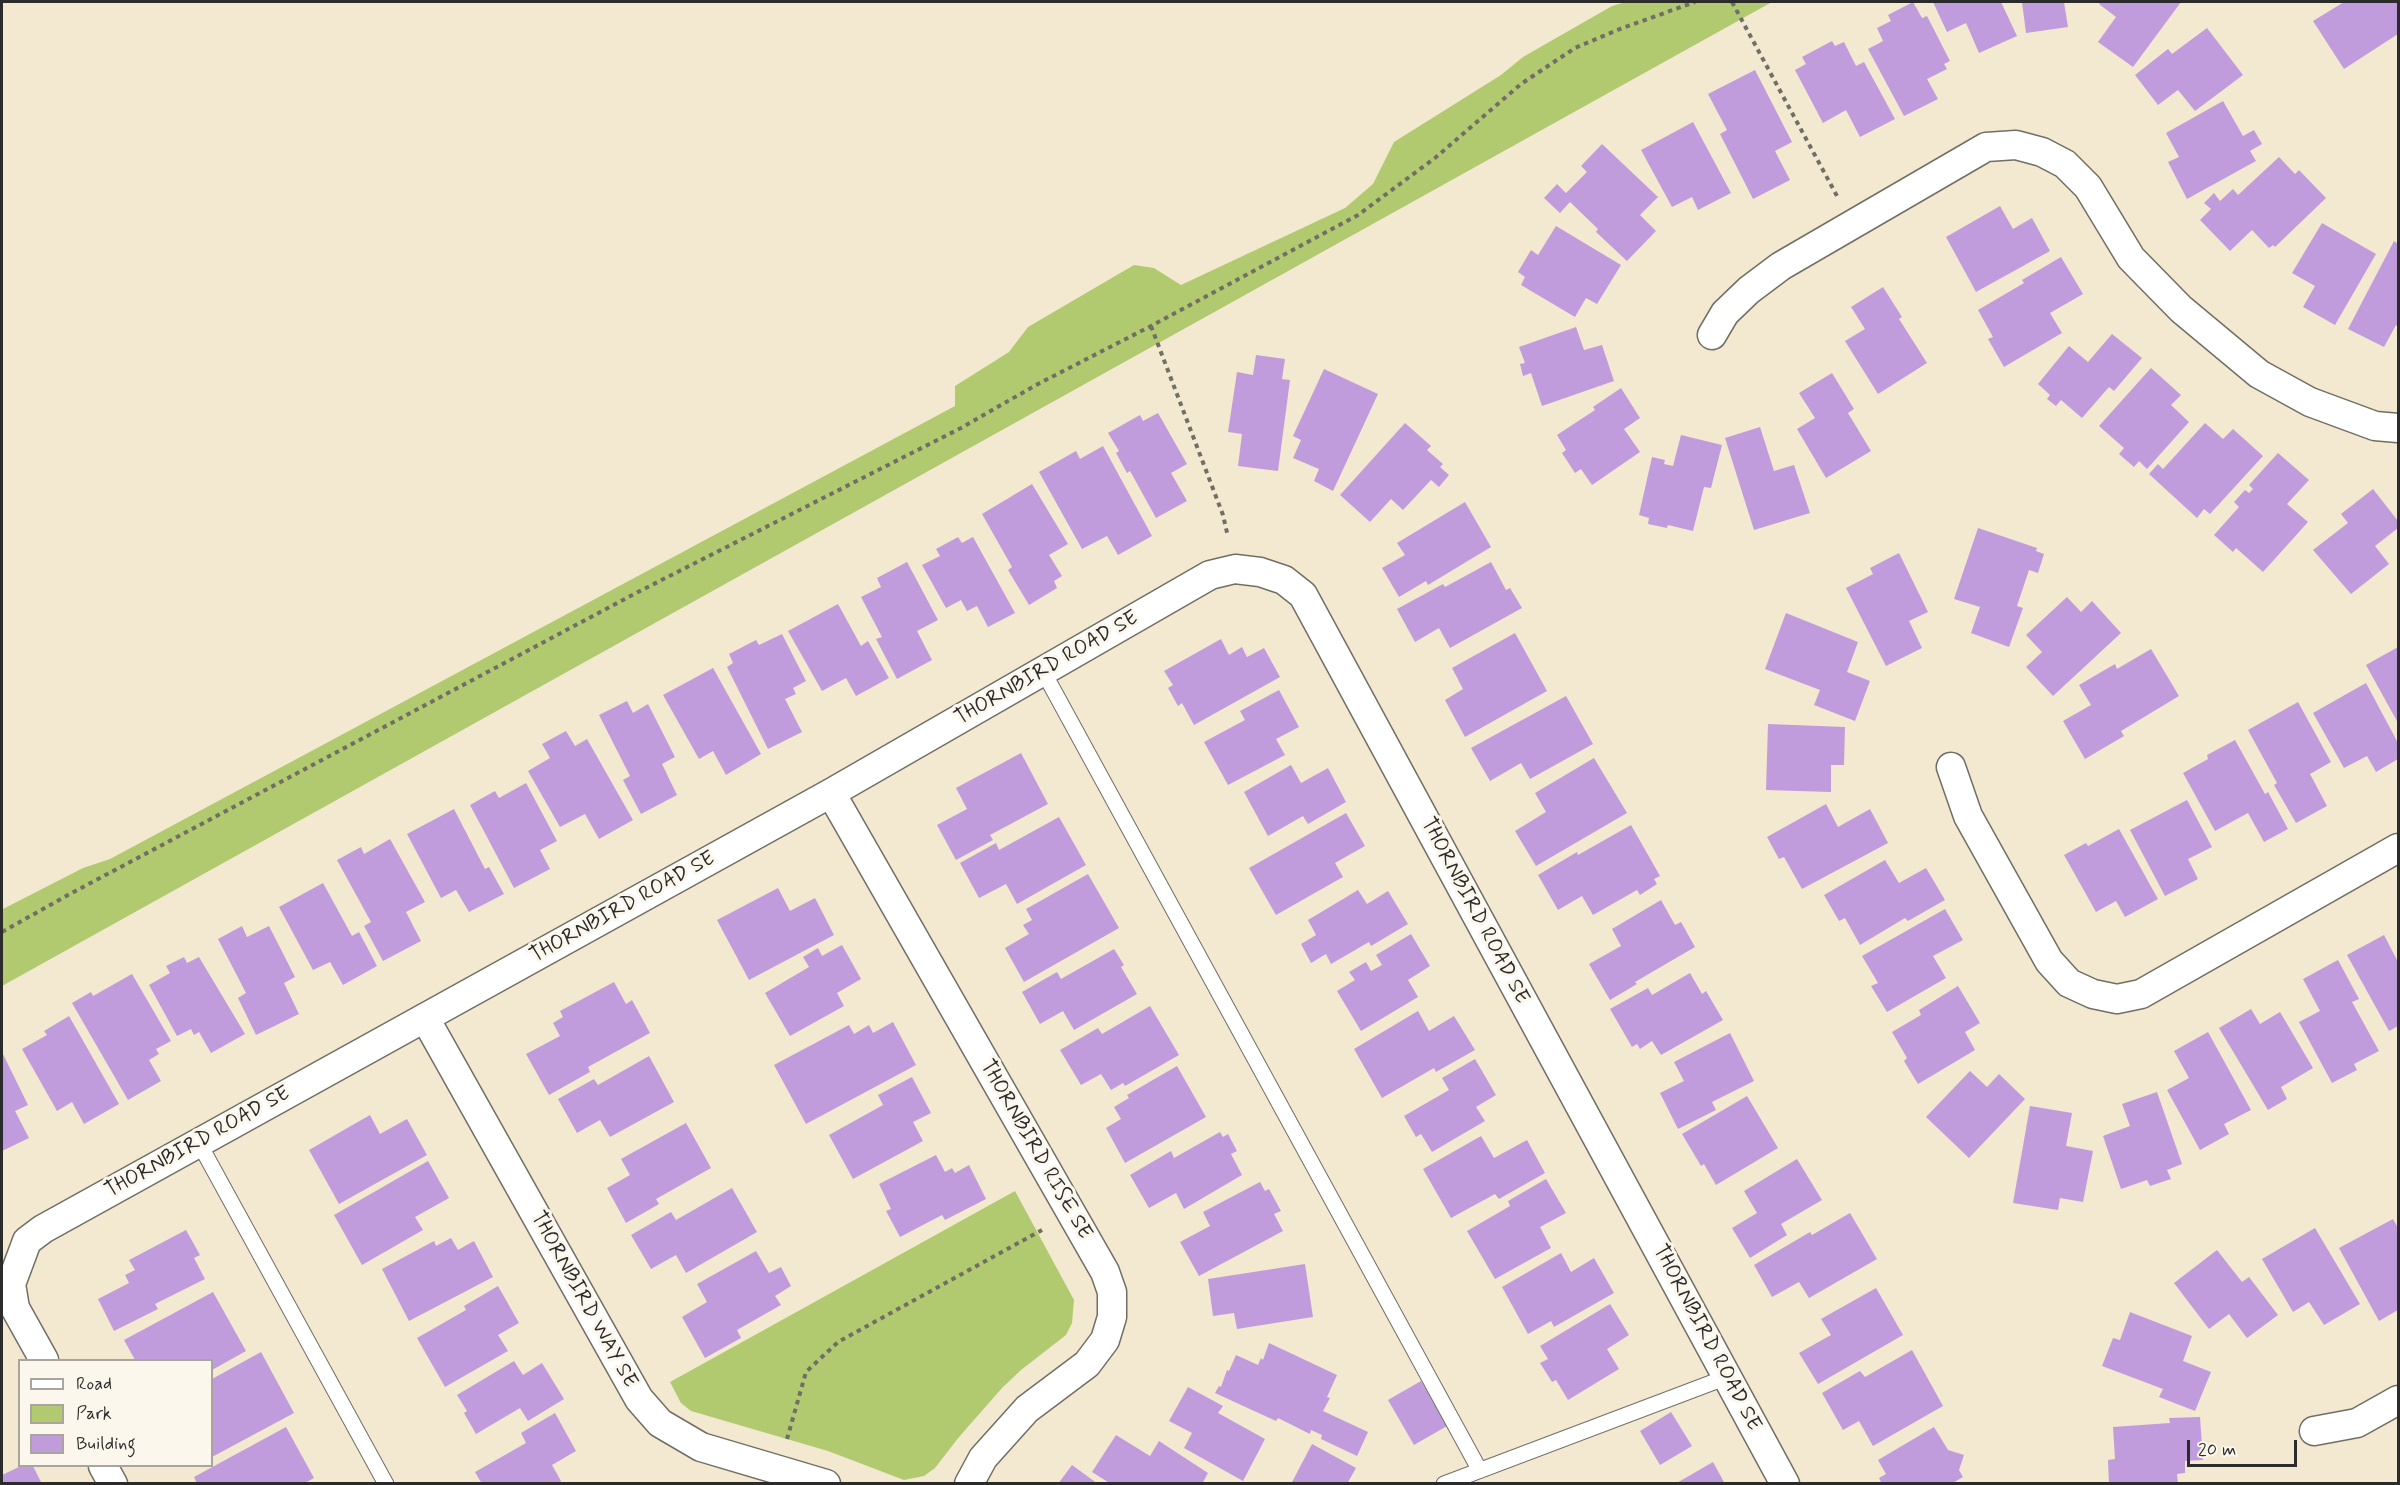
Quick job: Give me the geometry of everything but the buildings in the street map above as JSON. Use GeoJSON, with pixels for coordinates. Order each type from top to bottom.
{"type":"FeatureCollection","features":[{"type":"Feature","properties":{"kind":"street"},"geometry":{"type":"LineString","coordinates":[[1712,335],[1725,313],[1749,290],[1781,266],[1986,147],[2016,145],[2042,152],[2065,164],[2088,187],[2131,258],[2181,309],[2259,374],[2310,402],[2375,426],[2398,428]]}},
{"type":"Feature","properties":{"kind":"street","name":"THORNBIRD ROAD SE"},"geometry":{"type":"LineString","coordinates":[[43,1359],[15,1308],[11,1284],[27,1241],[43,1229],[831,793],[1210,575],[1235,569],[1260,572],[1284,580],[1303,595],[1785,1484]]}},
{"type":"Feature","properties":{"kind":"street"},"geometry":{"type":"LineString","coordinates":[[1951,767],[1968,816],[2049,961],[2069,983],[2093,994],[2117,999],[2141,994],[2398,848]]}},
{"type":"Feature","properties":{"kind":"street","name":"THORNBIRD RISE SE"},"geometry":{"type":"LineString","coordinates":[[831,793],[1106,1272],[1112,1292],[1112,1317],[1105,1340],[1087,1364],[1027,1409],[983,1458],[969,1484]]}},
{"type":"Feature","properties":{"kind":"street","name":"THORNBIRD WAY SE"},"geometry":{"type":"LineString","coordinates":[[425,1018],[639,1399],[660,1423],[680,1437],[701,1447],[826,1484]]}},
{"type":"Feature","properties":{"kind":"street"},"geometry":{"type":"LineString","coordinates":[[2314,1431],[2357,1423],[2398,1400]]}},
{"type":"Feature","properties":{"kind":"street"},"geometry":{"type":"LineString","coordinates":[[104,1467],[113,1484]]}},
{"type":"Feature","properties":{"kind":"lane"},"geometry":{"type":"LineString","coordinates":[[1043,671],[1479,1468]]}},
{"type":"Feature","properties":{"kind":"lane"},"geometry":{"type":"LineString","coordinates":[[199,1143],[386,1484]]}},
{"type":"Feature","properties":{"kind":"lane"},"geometry":{"type":"LineString","coordinates":[[1444,1484],[1479,1468],[1727,1377]]}},
{"type":"Feature","properties":{"kind":"path"},"geometry":{"type":"LineString","coordinates":[[2,932],[638,592],[951,433],[1036,385],[1152,326],[1358,215],[1435,158],[1521,84],[1575,48],[1695,2]]}},
{"type":"Feature","properties":{"kind":"path"},"geometry":{"type":"LineString","coordinates":[[1731,2],[1853,224]]}},
{"type":"Feature","properties":{"kind":"path"},"geometry":{"type":"LineString","coordinates":[[1152,326],[1222,515],[1235,569]]}},
{"type":"Feature","properties":{"kind":"path"},"geometry":{"type":"LineString","coordinates":[[778,1470],[806,1372],[838,1342],[1072,1214]]}},
{"type":"Feature","properties":{"kind":"green space"},"geometry":{"type":"Polygon","coordinates":[[[1626,2],[1772,2],[2,986],[3,909],[83,868],[110,859],[955,406],[955,386],[1009,352],[1028,327],[1134,265],[1154,268],[1181,285],[1345,208],[1373,184],[1394,142],[1501,75],[1523,57],[1612,6],[1626,2]]]}},
{"type":"Feature","properties":{"kind":"green space"},"geometry":{"type":"Polygon","coordinates":[[[1015,1191],[1074,1300],[1072,1323],[1066,1335],[1002,1388],[935,1468],[924,1476],[904,1480],[828,1451],[691,1411],[681,1403],[670,1382],[1015,1191]]]}}]}
